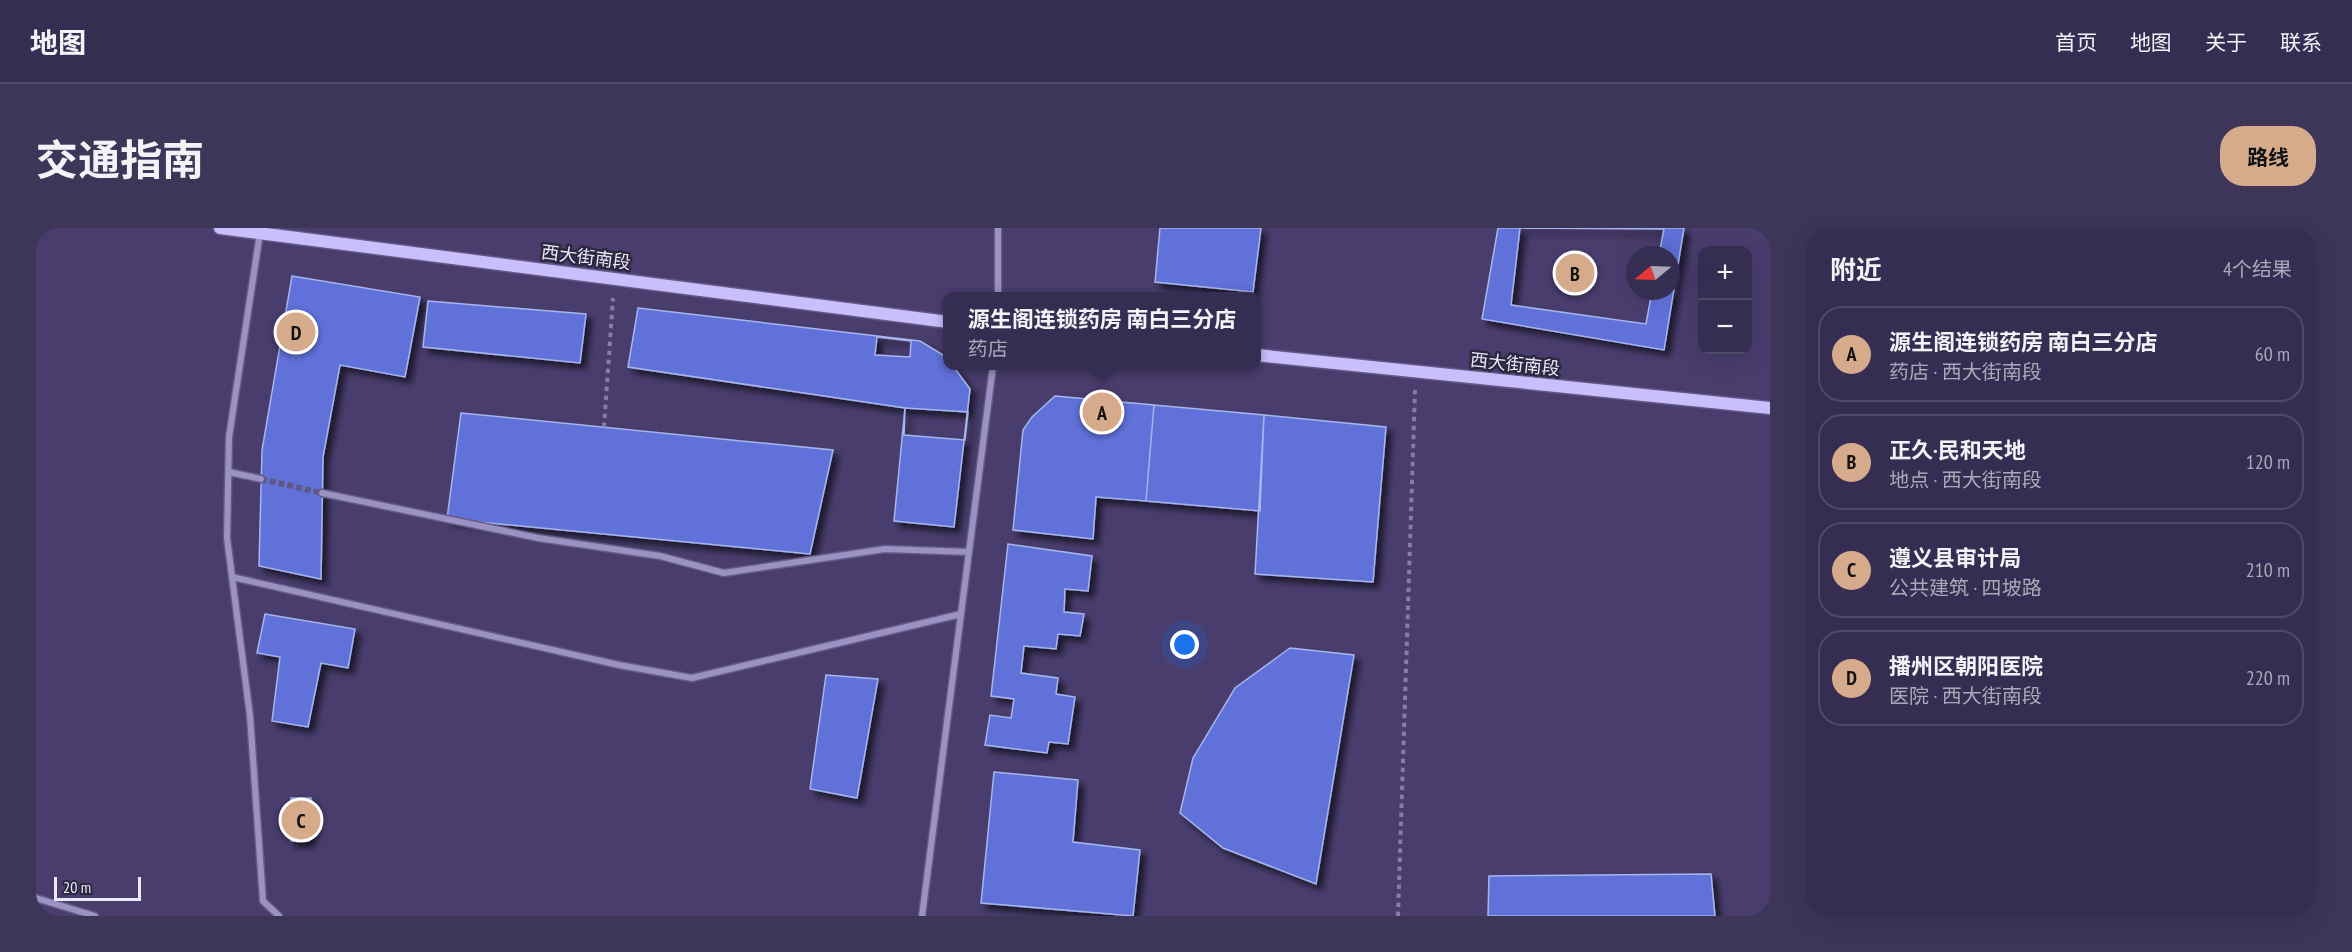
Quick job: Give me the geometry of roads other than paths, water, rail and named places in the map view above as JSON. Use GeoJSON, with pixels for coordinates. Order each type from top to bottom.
{"type":"FeatureCollection","features":[{"type":"Feature","properties":{"kind":"main road","name":"西大街南段"},"geometry":{"type":"LineString","coordinates":[[220,228],[943,321]]}},
{"type":"Feature","properties":{"kind":"main road","name":"西大街南段"},"geometry":{"type":"LineString","coordinates":[[1261,355],[1770,408]]}},
{"type":"Feature","properties":{"kind":"street"},"geometry":{"type":"LineString","coordinates":[[998,228],[998,292]]}},
{"type":"Feature","properties":{"kind":"street"},"geometry":{"type":"LineString","coordinates":[[260,232],[229,437],[227,538],[250,716],[263,902],[279,916]]}},
{"type":"Feature","properties":{"kind":"street"},"geometry":{"type":"LineString","coordinates":[[922,916],[992,370]]}},
{"type":"Feature","properties":{"kind":"street"},"geometry":{"type":"LineString","coordinates":[[229,472],[261,479]]}},
{"type":"Feature","properties":{"kind":"street"},"geometry":{"type":"LineString","coordinates":[[322,493],[538,538],[660,556],[724,573],[885,549],[969,552]]}},
{"type":"Feature","properties":{"kind":"street"},"geometry":{"type":"LineString","coordinates":[[232,576],[619,665],[692,678],[961,614]]}},
{"type":"Feature","properties":{"kind":"street"},"geometry":{"type":"LineString","coordinates":[[36,898],[95,916]]}},
{"type":"Feature","properties":{"kind":"tunnel"},"geometry":{"type":"LineString","coordinates":[[261,479],[322,493]]}},
{"type":"Feature","properties":{"kind":"place","name":"正久·民和天地"},"geometry":{"type":"Point","coordinates":[1575,273]}},
{"type":"Feature","properties":{"kind":"place","name":"播州区朝阳医院"},"geometry":{"type":"Point","coordinates":[296,332]}},
{"type":"Feature","properties":{"kind":"place","name":"源生阁连锁药房 南白三分店"},"geometry":{"type":"Point","coordinates":[1102,412]}},
{"type":"Feature","properties":{"kind":"place","name":"遵义县审计局"},"geometry":{"type":"Point","coordinates":[301,820]}}]}
